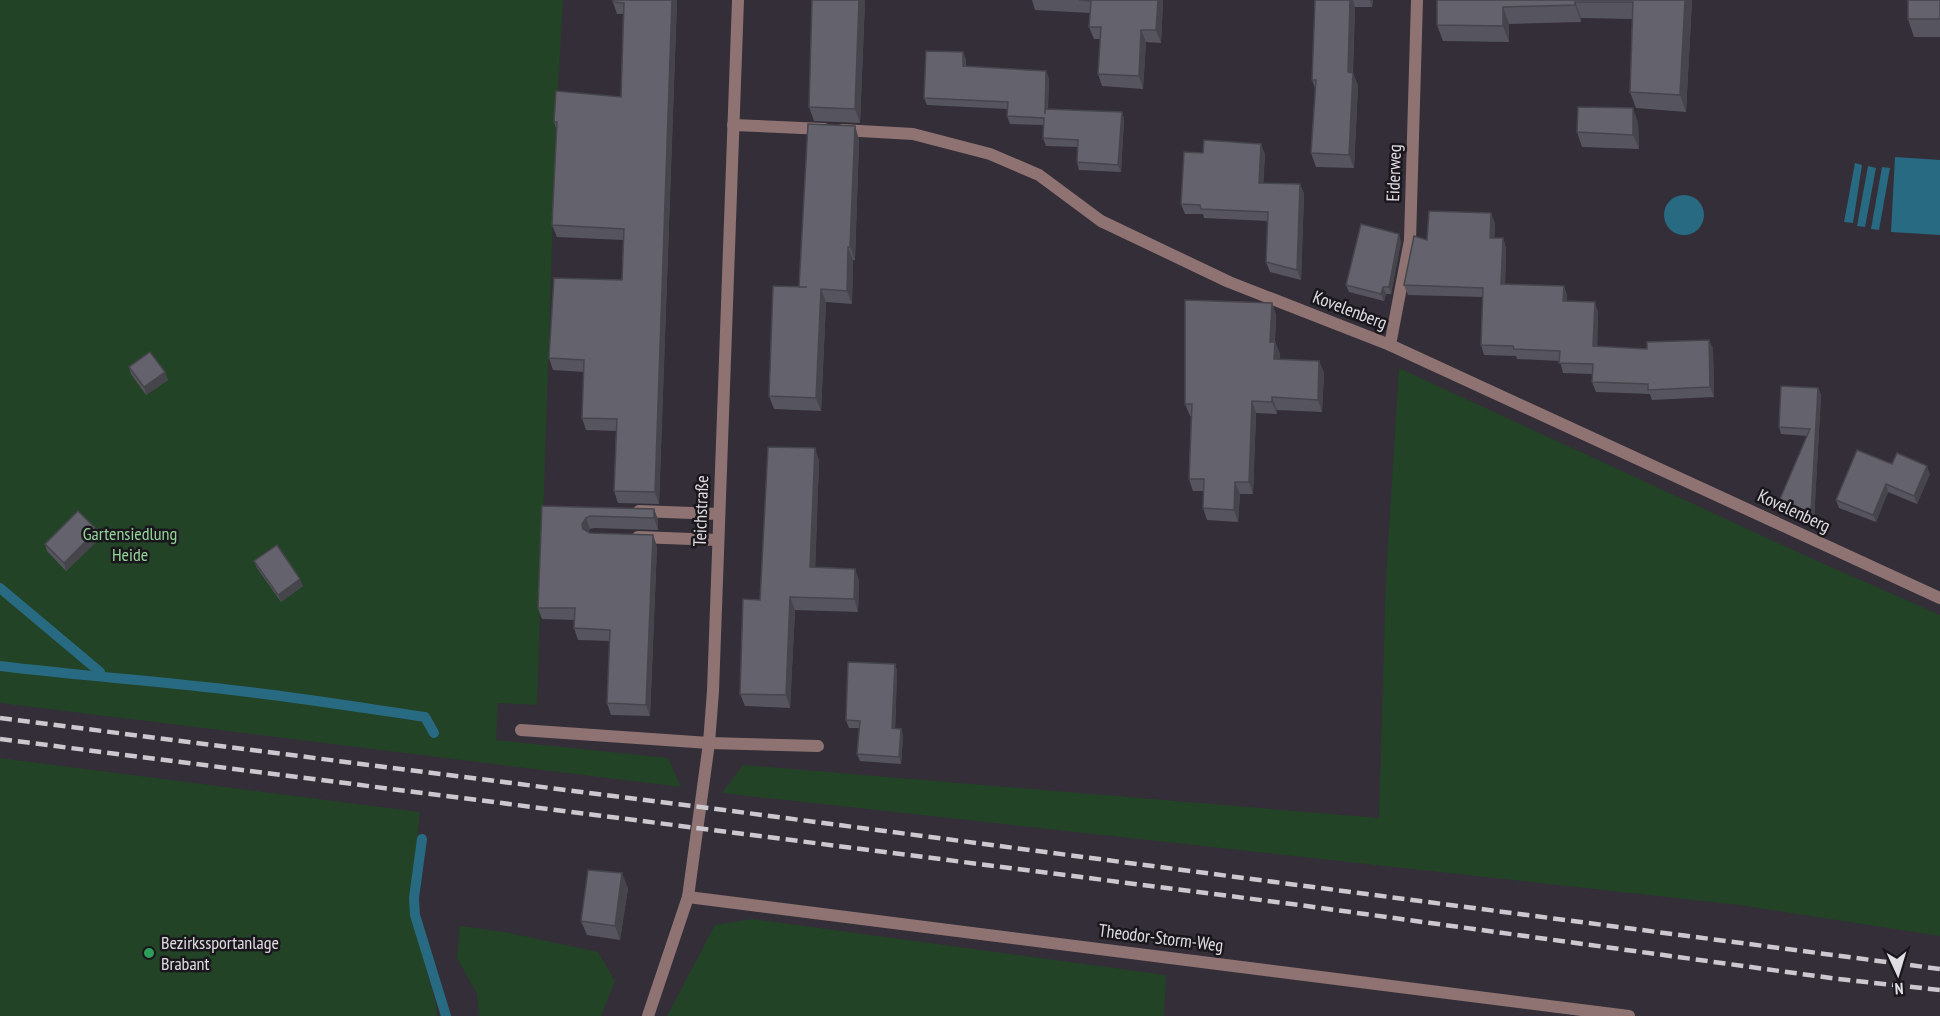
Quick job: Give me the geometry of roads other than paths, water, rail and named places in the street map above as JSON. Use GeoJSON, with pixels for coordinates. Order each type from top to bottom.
{"type":"FeatureCollection","features":[{"type":"Feature","properties":{"kind":"street","name":"Teichstraße"},"geometry":{"type":"LineString","coordinates":[[648,1016],[688,897],[710,743],[738,0]]}},
{"type":"Feature","properties":{"kind":"street","name":"Eiderweg"},"geometry":{"type":"LineString","coordinates":[[1390,345],[1410,240],[1417,0]]}},
{"type":"Feature","properties":{"kind":"street","name":"Kovelenberg"},"geometry":{"type":"LineString","coordinates":[[733,125],[913,134],[990,154],[1039,175],[1101,221],[1229,282],[1390,345],[1940,598]]}},
{"type":"Feature","properties":{"kind":"street"},"geometry":{"type":"LineString","coordinates":[[626,511],[719,514]]}},
{"type":"Feature","properties":{"kind":"street"},"geometry":{"type":"LineString","coordinates":[[628,537],[718,540]]}},
{"type":"Feature","properties":{"kind":"street"},"geometry":{"type":"LineString","coordinates":[[521,730],[710,743],[818,747]]}},
{"type":"Feature","properties":{"kind":"street","name":"Theodor-Storm-Weg"},"geometry":{"type":"LineString","coordinates":[[688,897],[1629,1016]]}},
{"type":"Feature","properties":{"kind":"water"},"geometry":{"type":"Polygon","coordinates":[[[1895,157],[1940,160],[1940,235],[1891,232],[1895,157]]]}},
{"type":"Feature","properties":{"kind":"water"},"geometry":{"type":"Polygon","coordinates":[[[1855,163],[1862,165],[1853,223],[1844,222],[1855,163]]]}},
{"type":"Feature","properties":{"kind":"water"},"geometry":{"type":"Polygon","coordinates":[[[1868,166],[1876,168],[1865,227],[1857,226],[1868,166]]]}},
{"type":"Feature","properties":{"kind":"water"},"geometry":{"type":"Polygon","coordinates":[[[1882,167],[1890,168],[1879,230],[1871,229],[1882,167]]]}},
{"type":"Feature","properties":{"kind":"water"},"geometry":{"type":"Polygon","coordinates":[[[1684,195],[1692,196],[1698,201],[1703,207],[1703,223],[1698,229],[1692,234],[1684,235],[1676,234],[1670,229],[1665,223],[1664,215],[1665,207],[1670,201],[1676,196],[1684,195]]]}},
{"type":"Feature","properties":{"kind":"waterway"},"geometry":{"type":"LineString","coordinates":[[0,588],[100,672]]}},
{"type":"Feature","properties":{"kind":"waterway"},"geometry":{"type":"LineString","coordinates":[[0,666],[180,684],[425,717],[434,733]]}},
{"type":"Feature","properties":{"kind":"waterway"},"geometry":{"type":"LineString","coordinates":[[422,839],[414,898],[415,915],[446,1016]]}},
{"type":"Feature","properties":{"kind":"railway"},"geometry":{"type":"LineString","coordinates":[[0,718],[1940,969]]}},
{"type":"Feature","properties":{"kind":"railway"},"geometry":{"type":"LineString","coordinates":[[0,739],[1292,904],[1838,979],[1940,990]]}},
{"type":"Feature","properties":{"kind":"place","name":"Bezirkssportanlage Brabant"},"geometry":{"type":"Point","coordinates":[149,953]}},
{"type":"Feature","properties":{"kind":"park label","name":"Gartensiedlung Heide"},"geometry":{"type":"Point","coordinates":[130,544]}}]}
